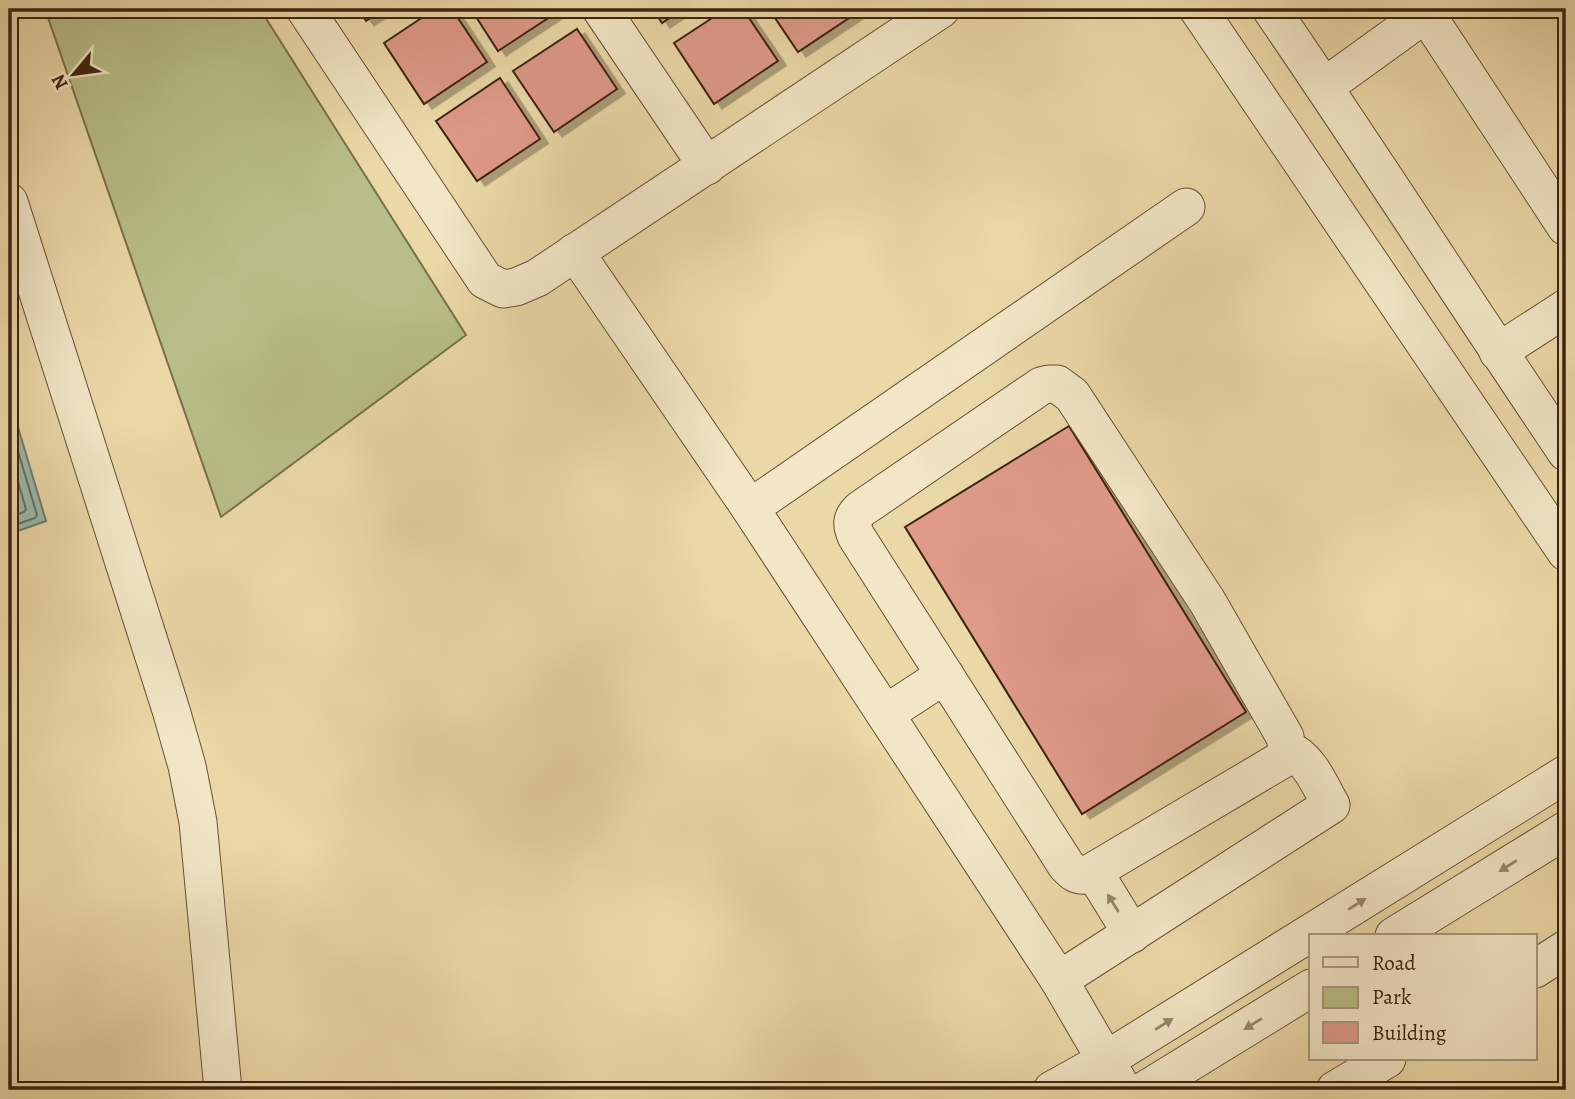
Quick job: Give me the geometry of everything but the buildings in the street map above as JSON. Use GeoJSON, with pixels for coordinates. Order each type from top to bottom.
{"type":"FeatureCollection","features":[{"type":"Feature","properties":{"kind":"street"},"geometry":{"type":"LineString","coordinates":[[305,9],[485,279],[503,289],[537,278],[707,166],[903,19],[941,9]]}},
{"type":"Feature","properties":{"kind":"street"},"geometry":{"type":"LineString","coordinates":[[601,9],[707,166]]}},
{"type":"Feature","properties":{"kind":"street"},"geometry":{"type":"LineString","coordinates":[[1198,9],[1566,552]]}},
{"type":"Feature","properties":{"kind":"street"},"geometry":{"type":"LineString","coordinates":[[1271,9],[1566,452]]}},
{"type":"Feature","properties":{"kind":"street"},"geometry":{"type":"LineString","coordinates":[[1324,87],[1427,10],[1566,228]]}},
{"type":"Feature","properties":{"kind":"street"},"geometry":{"type":"LineString","coordinates":[[9,202],[187,766],[198,822],[223,1090]]}},
{"type":"Feature","properties":{"kind":"street"},"geometry":{"type":"LineString","coordinates":[[750,508],[1186,207]]}},
{"type":"Feature","properties":{"kind":"street"},"geometry":{"type":"LineString","coordinates":[[575,252],[750,508],[886,714],[1059,980],[1115,1075]]}},
{"type":"Feature","properties":{"kind":"street"},"geometry":{"type":"LineString","coordinates":[[1498,352],[1566,307]]}},
{"type":"Feature","properties":{"kind":"street"},"geometry":{"type":"LineString","coordinates":[[1056,384],[1072,395],[1207,601],[1284,737],[1287,749],[1283,759],[1094,872],[1078,876],[1066,865],[856,536],[853,522],[855,515],[1041,386],[1056,384]]}},
{"type":"Feature","properties":{"kind":"street"},"geometry":{"type":"LineString","coordinates":[[886,714],[945,675]]}},
{"type":"Feature","properties":{"kind":"street"},"geometry":{"type":"LineString","coordinates":[[1059,980],[1331,805],[1307,763],[1301,756],[1287,749]]}},
{"type":"Feature","properties":{"kind":"street"},"geometry":{"type":"LineString","coordinates":[[1326,934],[1566,774]]}},
{"type":"Feature","properties":{"kind":"street"},"geometry":{"type":"LineString","coordinates":[[1397,934],[1566,830]]}},
{"type":"Feature","properties":{"kind":"street"},"geometry":{"type":"LineString","coordinates":[[1094,872],[1132,934]]}},
{"type":"Feature","properties":{"kind":"street"},"geometry":{"type":"LineString","coordinates":[[1052,1090],[1115,1075],[1309,946]]}},
{"type":"Feature","properties":{"kind":"street"},"geometry":{"type":"LineString","coordinates":[[1536,968],[1566,949]]}},
{"type":"Feature","properties":{"kind":"street"},"geometry":{"type":"LineString","coordinates":[[1144,1090],[1309,989]]}},
{"type":"Feature","properties":{"kind":"street"},"geometry":{"type":"LineString","coordinates":[[1335,1090],[1385,1060]]}},
{"type":"Feature","properties":{"kind":"green space"},"geometry":{"type":"Polygon","coordinates":[[[45,9],[260,9],[466,335],[221,517],[45,9]]]}},
{"type":"Feature","properties":{"kind":"water"},"geometry":{"type":"Polygon","coordinates":[[[9,397],[46,521],[9,534],[9,397]]]}}]}
